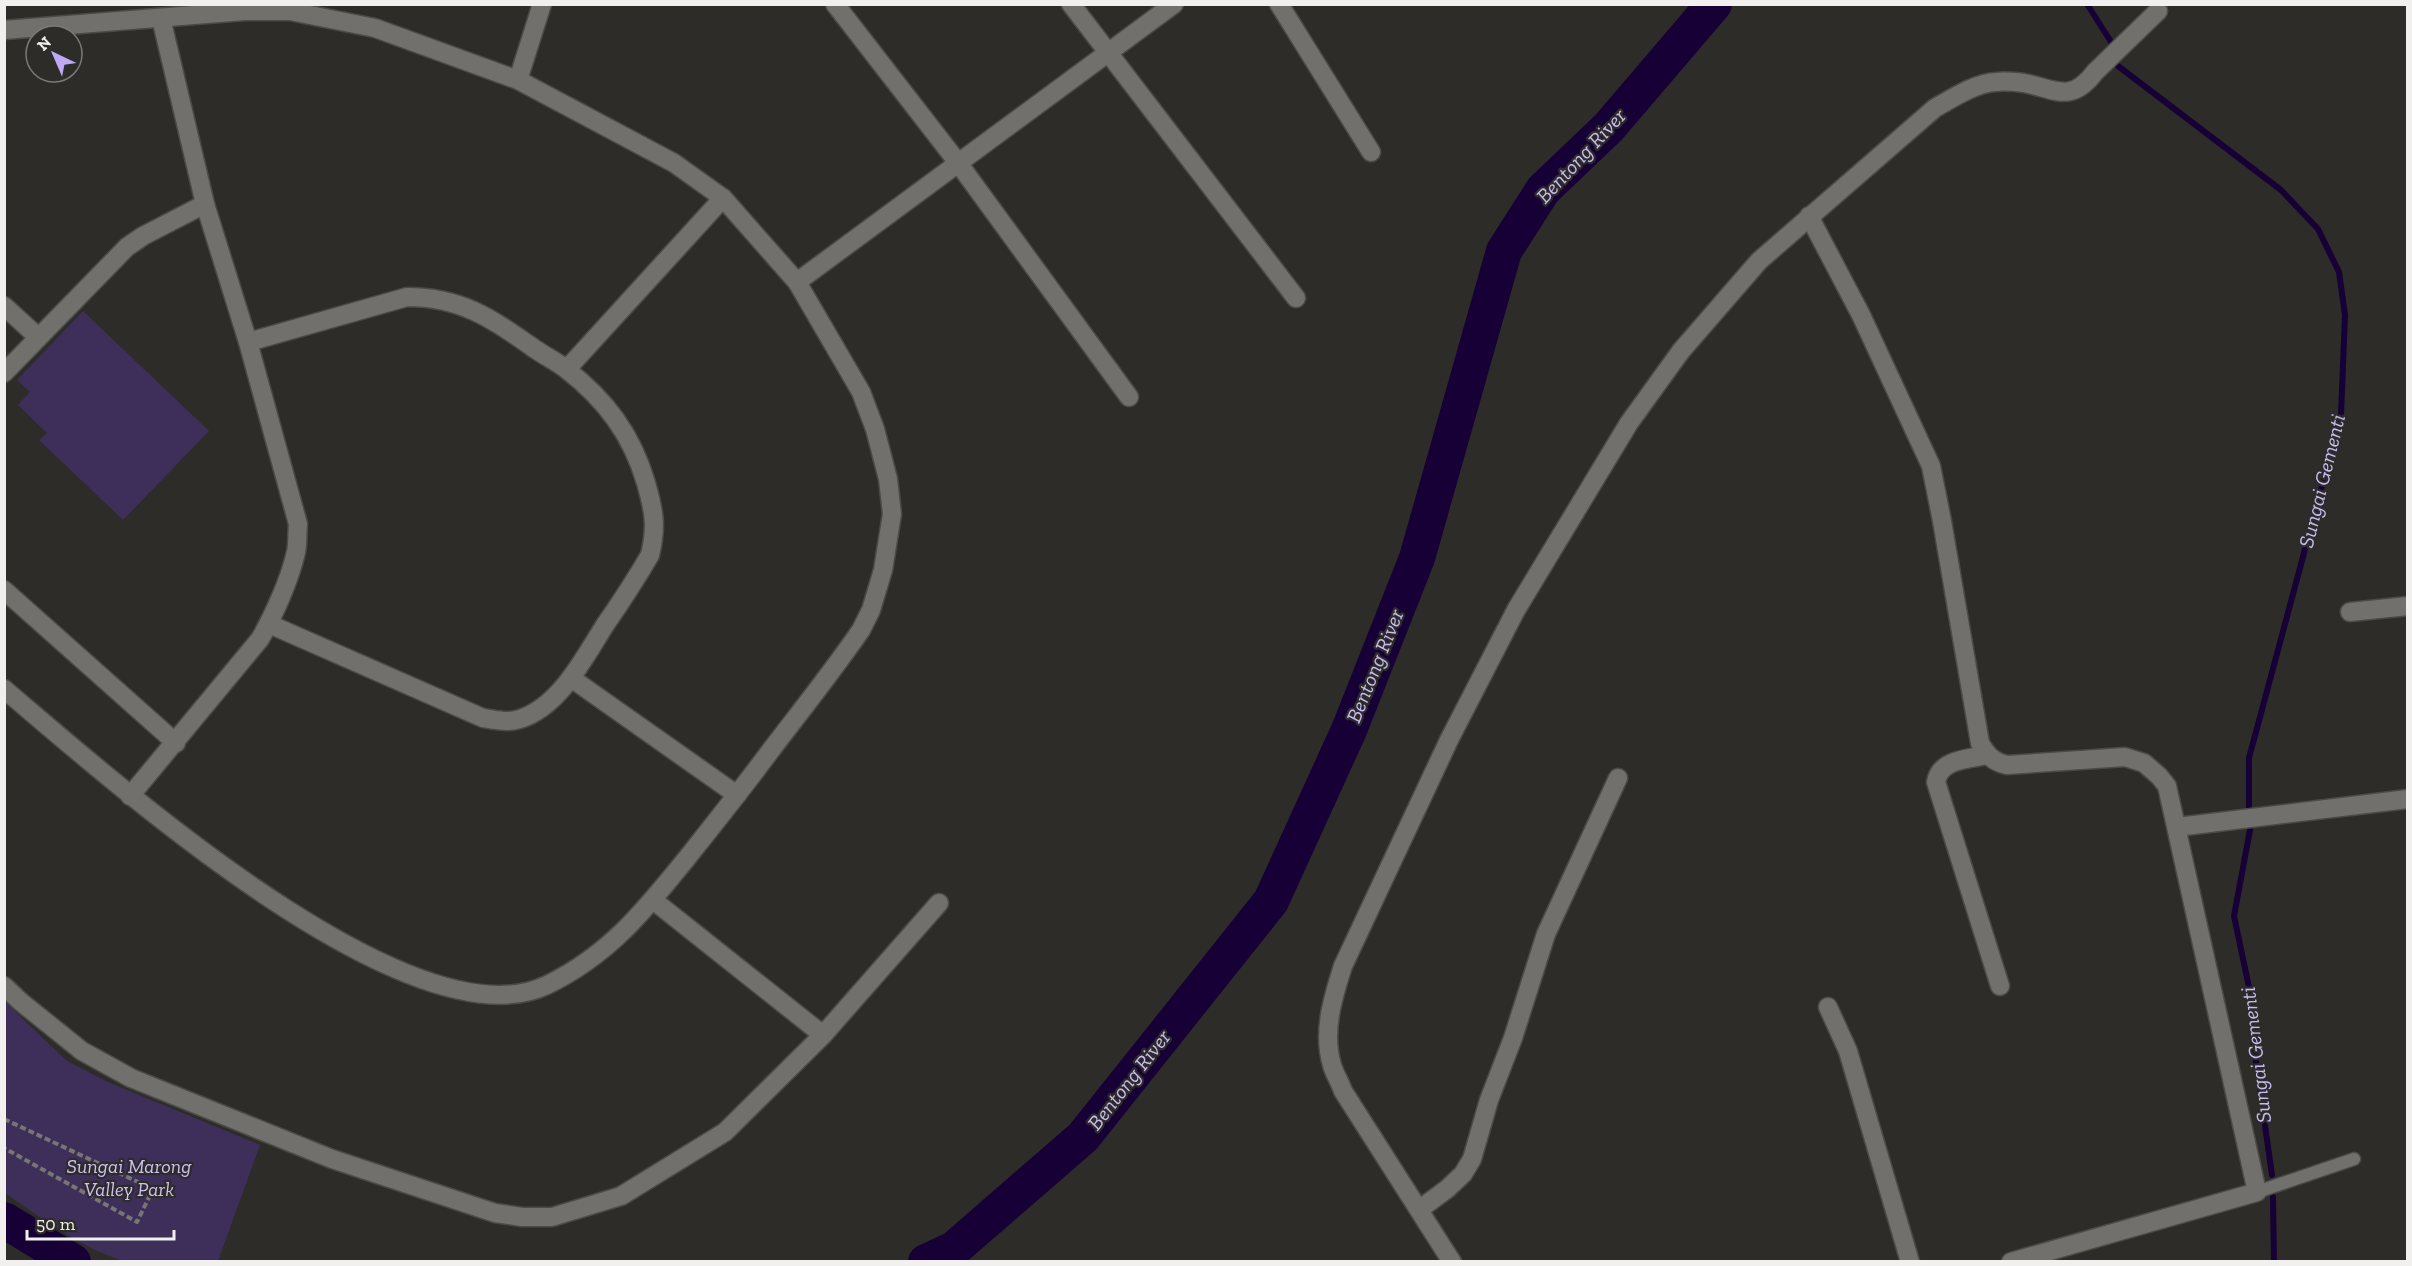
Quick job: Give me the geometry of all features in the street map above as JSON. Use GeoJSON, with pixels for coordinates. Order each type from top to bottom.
{"type":"FeatureCollection","features":[{"type":"Feature","properties":{"kind":"street"},"geometry":{"type":"LineString","coordinates":[[518,80],[542,4]]}},
{"type":"Feature","properties":{"kind":"street"},"geometry":{"type":"LineString","coordinates":[[835,4],[958,165],[1129,397]]}},
{"type":"Feature","properties":{"kind":"street"},"geometry":{"type":"LineString","coordinates":[[1071,4],[1296,298]]}},
{"type":"Feature","properties":{"kind":"street"},"geometry":{"type":"LineString","coordinates":[[797,282],[1174,4]]}},
{"type":"Feature","properties":{"kind":"street"},"geometry":{"type":"LineString","coordinates":[[1279,4],[1371,152]]}},
{"type":"Feature","properties":{"kind":"street"},"geometry":{"type":"LineString","coordinates":[[4,30],[142,12],[161,18],[245,11],[290,11],[375,28],[518,80],[665,158],[723,198],[797,282],[861,392],[875,429],[888,479],[892,514],[883,570],[871,610],[861,630],[737,795],[635,922],[581,965],[546,986],[512,994],[495,996],[461,992],[416,977],[328,934],[221,865],[130,796],[4,689]]}},
{"type":"Feature","properties":{"kind":"street"},"geometry":{"type":"LineString","coordinates":[[1452,1262],[1343,1091],[1331,1064],[1329,1023],[1332,999],[1343,966],[1449,740],[1516,610],[1629,423],[1681,351],[1759,261],[1935,108],[1965,92],[1993,82],[2024,83],[2064,94],[2077,90],[2088,82],[2095,72],[2158,11]]}},
{"type":"Feature","properties":{"kind":"street"},"geometry":{"type":"LineString","coordinates":[[130,796],[250,653],[269,624],[294,558],[298,524],[248,342],[205,204],[161,18]]}},
{"type":"Feature","properties":{"kind":"street"},"geometry":{"type":"LineString","coordinates":[[567,369],[723,198]]}},
{"type":"Feature","properties":{"kind":"street"},"geometry":{"type":"LineString","coordinates":[[4,373],[127,247],[143,236],[205,204]]}},
{"type":"Feature","properties":{"kind":"street"},"geometry":{"type":"LineString","coordinates":[[1809,216],[1862,315],[1930,466],[1942,521],[1980,743],[1988,755],[1998,763],[2007,765],[2124,757],[2136,759],[2152,768],[2167,786],[2257,1192],[2011,1262]]}},
{"type":"Feature","properties":{"kind":"street"},"geometry":{"type":"LineString","coordinates":[[248,342],[407,297],[428,297],[451,301],[494,319],[567,369],[599,399],[626,431],[638,457],[655,521],[655,535],[650,555],[571,678],[535,712],[519,719],[500,721],[483,718],[269,624]]}},
{"type":"Feature","properties":{"kind":"street"},"geometry":{"type":"LineString","coordinates":[[4,306],[38,336]]}},
{"type":"Feature","properties":{"kind":"street"},"geometry":{"type":"LineString","coordinates":[[4,590],[176,743]]}},
{"type":"Feature","properties":{"kind":"street"},"geometry":{"type":"LineString","coordinates":[[2350,612],[2408,606]]}},
{"type":"Feature","properties":{"kind":"street"},"geometry":{"type":"LineString","coordinates":[[571,678],[737,795]]}},
{"type":"Feature","properties":{"kind":"street"},"geometry":{"type":"LineString","coordinates":[[1988,755],[1942,767],[1937,774],[1936,782],[2000,986]]}},
{"type":"Feature","properties":{"kind":"street"},"geometry":{"type":"LineString","coordinates":[[1420,1209],[1463,1174],[1472,1159],[1489,1100],[1513,1038],[1545,934],[1618,778]]}},
{"type":"Feature","properties":{"kind":"street"},"geometry":{"type":"LineString","coordinates":[[2177,827],[2408,799]]}},
{"type":"Feature","properties":{"kind":"street"},"geometry":{"type":"LineString","coordinates":[[653,900],[824,1035]]}},
{"type":"Feature","properties":{"kind":"street"},"geometry":{"type":"LineString","coordinates":[[4,986],[82,1051],[131,1078],[332,1159],[495,1213],[522,1217],[552,1217],[621,1196],[724,1132],[824,1035],[939,903]]}},
{"type":"Feature","properties":{"kind":"street"},"geometry":{"type":"LineString","coordinates":[[1828,1007],[1848,1051],[1910,1262]]}},
{"type":"Feature","properties":{"kind":"lane"},"geometry":{"type":"LineString","coordinates":[[2257,1192],[2354,1159]]}},
{"type":"Feature","properties":{"kind":"path"},"geometry":{"type":"LineString","coordinates":[[4,1119],[153,1189],[137,1222],[4,1148]]}},
{"type":"Feature","properties":{"kind":"green space"},"geometry":{"type":"Polygon","coordinates":[[[83,311],[209,431],[123,520],[39,440],[47,433],[18,405],[30,392],[17,380],[83,311]]]}},
{"type":"Feature","properties":{"kind":"green space","name":"Sungai Marong Valley Park"},"geometry":{"type":"Polygon","coordinates":[[[4,1001],[67,1061],[108,1082],[260,1145],[218,1261],[127,1262],[79,1241],[5,1193],[4,1001]]]}},
{"type":"Feature","properties":{"kind":"waterway","name":"Bentong River"},"geometry":{"type":"LineString","coordinates":[[926,1262],[954,1249],[1083,1137],[1271,901],[1349,730],[1417,558],[1504,251],[1543,190],[1609,127],[1714,4]]}},
{"type":"Feature","properties":{"kind":"waterway"},"geometry":{"type":"LineString","coordinates":[[2087,4],[2113,45]]}},
{"type":"Feature","properties":{"kind":"waterway","name":"Sungai Gementi"},"geometry":{"type":"LineString","coordinates":[[2118,66],[2281,190],[2318,229],[2339,272],[2345,315],[2341,415],[2249,758],[2249,810]]}},
{"type":"Feature","properties":{"kind":"waterway","name":"Sungai Gementi"},"geometry":{"type":"LineString","coordinates":[[2250,830],[2234,916],[2257,1025],[2253,1041],[2272,1175]]}},
{"type":"Feature","properties":{"kind":"waterway"},"geometry":{"type":"LineString","coordinates":[[2273,1197],[2274,1262]]}},
{"type":"Feature","properties":{"kind":"waterway","name":"Bentong River"},"geometry":{"type":"LineString","coordinates":[[4,1220],[73,1262]]}}]}
